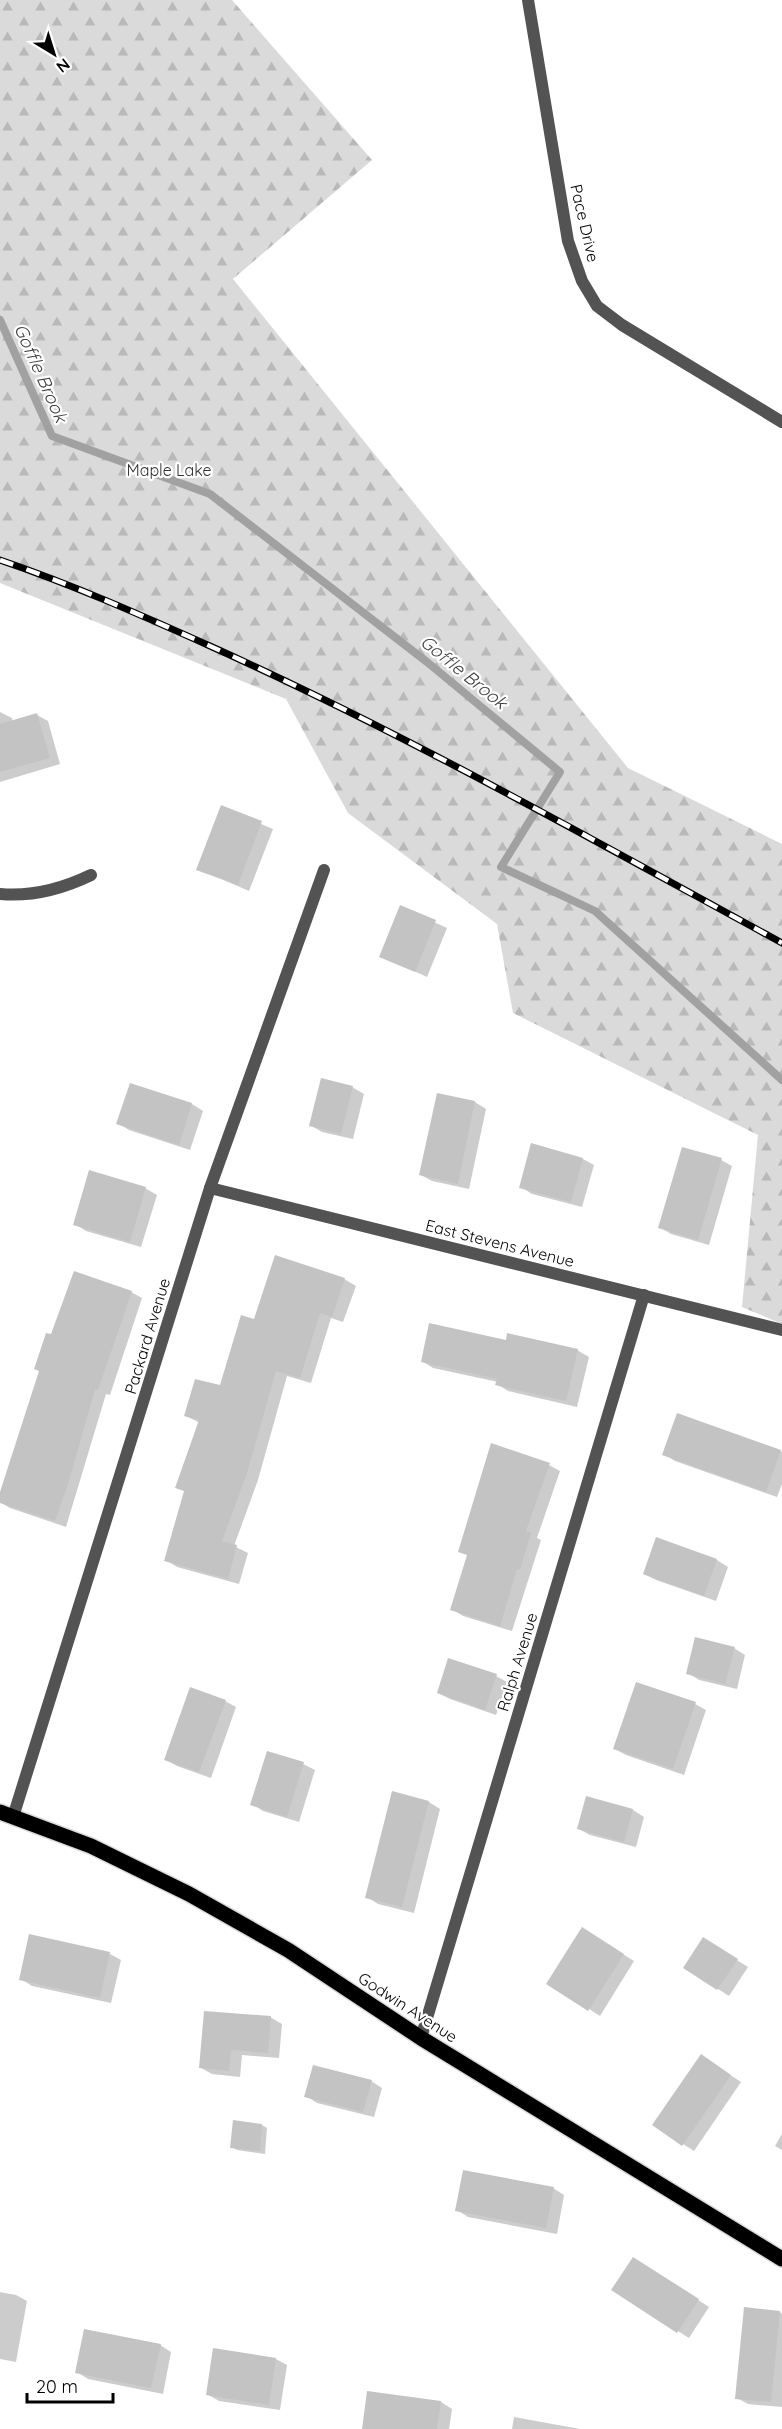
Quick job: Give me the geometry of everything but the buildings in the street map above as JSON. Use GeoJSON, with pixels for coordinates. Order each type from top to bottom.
{"type":"FeatureCollection","features":[{"type":"Feature","properties":{"kind":"main road","name":"Godwin Avenue"},"geometry":{"type":"LineString","coordinates":[[6,1815],[91,1846],[189,1894],[288,1950],[421,2038],[782,2259]]}},
{"type":"Feature","properties":{"kind":"street","name":"Pace Drive"},"geometry":{"type":"LineString","coordinates":[[528,0],[568,241],[582,281],[597,306],[622,325],[782,422]]}},
{"type":"Feature","properties":{"kind":"street","name":"Packard Avenue"},"geometry":{"type":"LineString","coordinates":[[6,1815],[210,1188],[324,870]]}},
{"type":"Feature","properties":{"kind":"street"},"geometry":{"type":"LineString","coordinates":[[0,894],[21,896],[64,888],[91,875]]}},
{"type":"Feature","properties":{"kind":"street","name":"East Stevens Avenue"},"geometry":{"type":"LineString","coordinates":[[210,1188],[782,1330]]}},
{"type":"Feature","properties":{"kind":"street","name":"Ralph Avenue"},"geometry":{"type":"LineString","coordinates":[[421,2038],[644,1296]]}},
{"type":"Feature","properties":{"kind":"green space","name":"Maple Lake"},"geometry":{"type":"Polygon","coordinates":[[[0,0],[232,0],[372,160],[233,279],[628,768],[782,844],[782,1324],[742,1307],[758,1135],[513,1013],[497,924],[348,813],[286,699],[0,583],[0,0]]]}},
{"type":"Feature","properties":{"kind":"waterway","name":"Goffle Brook"},"geometry":{"type":"LineString","coordinates":[[0,320],[52,436],[210,494],[427,662],[560,772],[501,867],[595,911],[782,1080]]}},
{"type":"Feature","properties":{"kind":"railway"},"geometry":{"type":"LineString","coordinates":[[0,560],[158,623],[355,715],[499,789],[782,943]]}}]}
